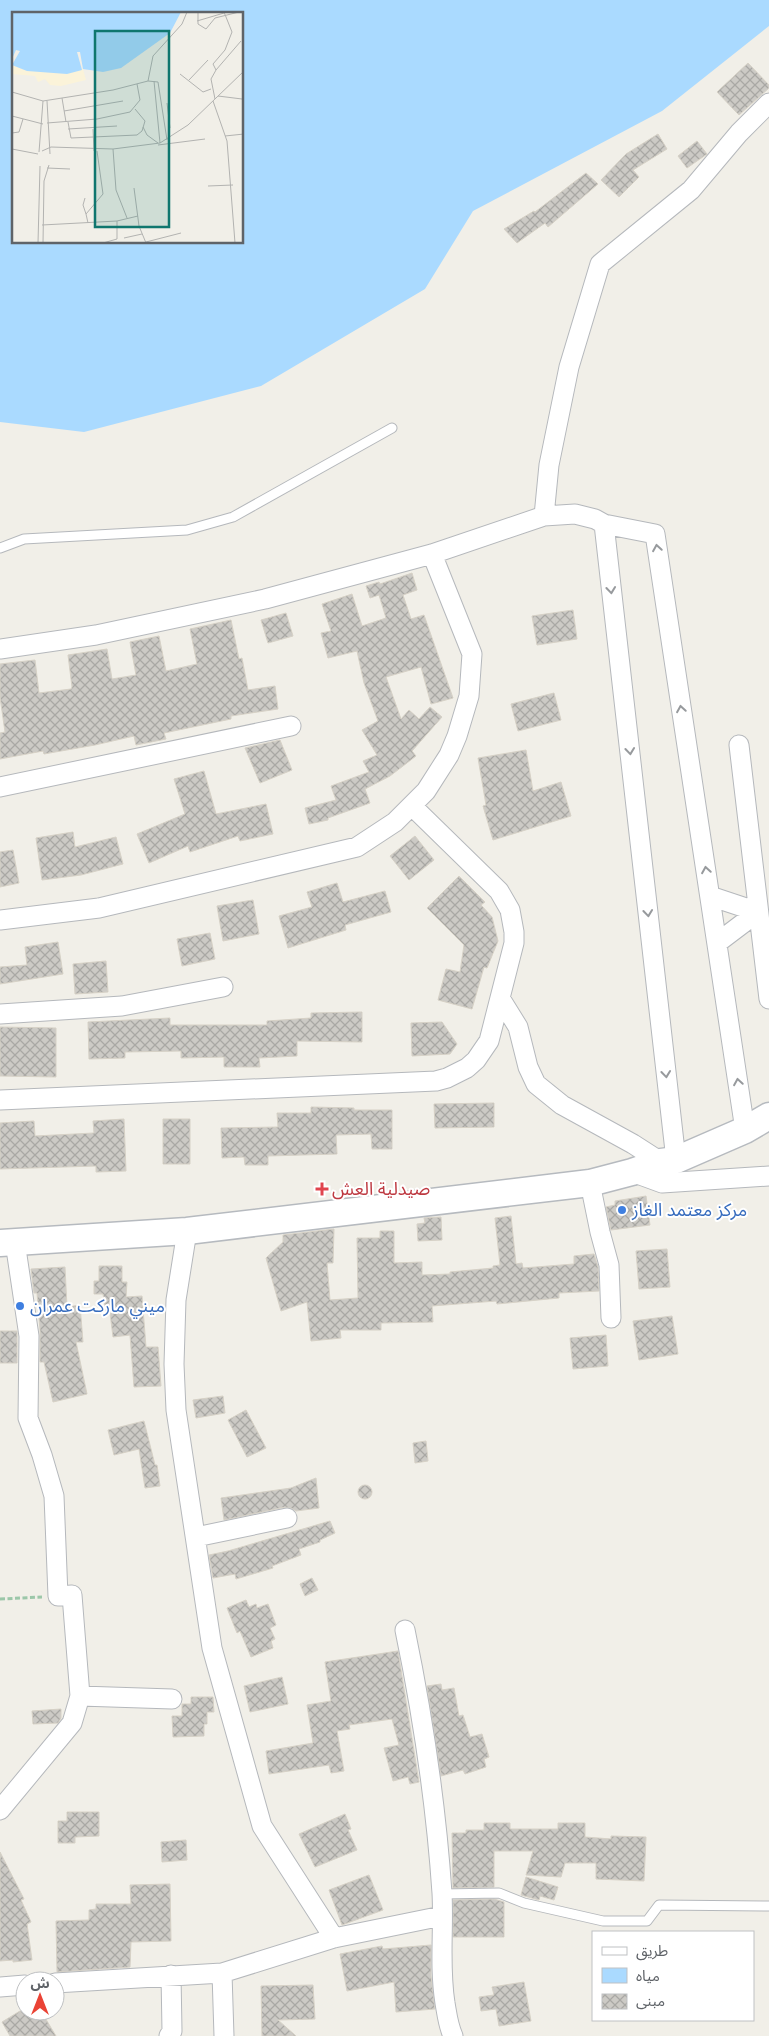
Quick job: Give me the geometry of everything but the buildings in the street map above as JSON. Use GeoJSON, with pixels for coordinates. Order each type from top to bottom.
{"type":"FeatureCollection","features":[{"type":"Feature","properties":{"kind":"main road"},"geometry":{"type":"LineString","coordinates":[[8,1242],[187,1231],[590,1183],[669,1161],[745,1130],[769,1116]]}},
{"type":"Feature","properties":{"kind":"street"},"geometry":{"type":"LineString","coordinates":[[544,516],[548,465],[568,367],[600,264],[691,190],[739,133],[769,103]]}},
{"type":"Feature","properties":{"kind":"street"},"geometry":{"type":"LineString","coordinates":[[0,649],[96,635],[275,597],[432,554],[544,516],[575,514],[595,519],[604,524],[655,534],[745,1130]]}},
{"type":"Feature","properties":{"kind":"street"},"geometry":{"type":"LineString","coordinates":[[604,524],[669,1161]]}},
{"type":"Feature","properties":{"kind":"street"},"geometry":{"type":"LineString","coordinates":[[0,920],[99,908],[356,847],[389,826],[412,806],[434,779],[449,755],[464,716],[472,675],[472,654],[432,554]]}},
{"type":"Feature","properties":{"kind":"street"},"geometry":{"type":"LineString","coordinates":[[0,787],[291,726]]}},
{"type":"Feature","properties":{"kind":"street"},"geometry":{"type":"LineString","coordinates":[[739,745],[769,999]]}},
{"type":"Feature","properties":{"kind":"street"},"geometry":{"type":"LineString","coordinates":[[0,1100],[436,1081],[458,1074],[476,1060],[488,1041],[514,943],[513,921],[510,910],[491,883],[412,806]]}},
{"type":"Feature","properties":{"kind":"street"},"geometry":{"type":"LineString","coordinates":[[710,896],[758,912]]}},
{"type":"Feature","properties":{"kind":"street"},"geometry":{"type":"LineString","coordinates":[[717,943],[758,912]]}},
{"type":"Feature","properties":{"kind":"street"},"geometry":{"type":"LineString","coordinates":[[0,1014],[122,1006],[223,987]]}},
{"type":"Feature","properties":{"kind":"street"},"geometry":{"type":"LineString","coordinates":[[500,998],[518,1027],[528,1067],[536,1084],[562,1105],[633,1144],[669,1161]]}},
{"type":"Feature","properties":{"kind":"street"},"geometry":{"type":"LineString","coordinates":[[632,1172],[662,1183],[769,1176]]}},
{"type":"Feature","properties":{"kind":"street"},"geometry":{"type":"LineString","coordinates":[[590,1183],[609,1266],[611,1318]]}},
{"type":"Feature","properties":{"kind":"street"},"geometry":{"type":"LineString","coordinates":[[187,1231],[176,1300],[174,1364],[176,1410],[212,1648],[262,1826],[334,1938]]}},
{"type":"Feature","properties":{"kind":"street"},"geometry":{"type":"LineString","coordinates":[[0,1810],[72,1723],[80,1696],[72,1595],[58,1596],[54,1496],[42,1455],[28,1418],[29,1336],[8,1242]]}},
{"type":"Feature","properties":{"kind":"street"},"geometry":{"type":"LineString","coordinates":[[196,1537],[287,1518]]}},
{"type":"Feature","properties":{"kind":"street"},"geometry":{"type":"LineString","coordinates":[[405,1630],[417,1687],[431,1774],[442,1894],[441,1976],[449,2028],[453,2036]]}},
{"type":"Feature","properties":{"kind":"street"},"geometry":{"type":"LineString","coordinates":[[80,1696],[172,1699]]}},
{"type":"Feature","properties":{"kind":"street"},"geometry":{"type":"LineString","coordinates":[[65,1982],[222,1973],[334,1938],[442,1916]]}},
{"type":"Feature","properties":{"kind":"street"},"geometry":{"type":"LineString","coordinates":[[222,1973],[224,2036]]}},
{"type":"Feature","properties":{"kind":"street"},"geometry":{"type":"LineString","coordinates":[[170,2036],[172,2031],[171,1975]]}},
{"type":"Feature","properties":{"kind":"street"},"geometry":{"type":"LineString","coordinates":[[0,1987],[15,1986]]}},
{"type":"Feature","properties":{"kind":"lane"},"geometry":{"type":"LineString","coordinates":[[0,548],[24,539],[187,530],[232,517],[392,428]]}},
{"type":"Feature","properties":{"kind":"lane"},"geometry":{"type":"LineString","coordinates":[[442,1894],[499,1893],[524,1903],[603,1921],[647,1921],[660,1905],[769,1906]]}},
{"type":"Feature","properties":{"kind":"path"},"geometry":{"type":"LineString","coordinates":[[0,1599],[58,1596]]}},
{"type":"Feature","properties":{"kind":"water"},"geometry":{"type":"Polygon","coordinates":[[[0,0],[769,0],[769,26],[662,111],[473,211],[425,289],[261,386],[84,432],[0,422],[0,0]]]}},
{"type":"Feature","properties":{"kind":"place","name":"صيدلية العش"},"geometry":{"type":"Point","coordinates":[322,1189]}},
{"type":"Feature","properties":{"kind":"place","name":"مركز معتمد الغاز"},"geometry":{"type":"Point","coordinates":[622,1210]}},
{"type":"Feature","properties":{"kind":"place","name":"ميني ماركت عمران"},"geometry":{"type":"Point","coordinates":[20,1306]}}]}
